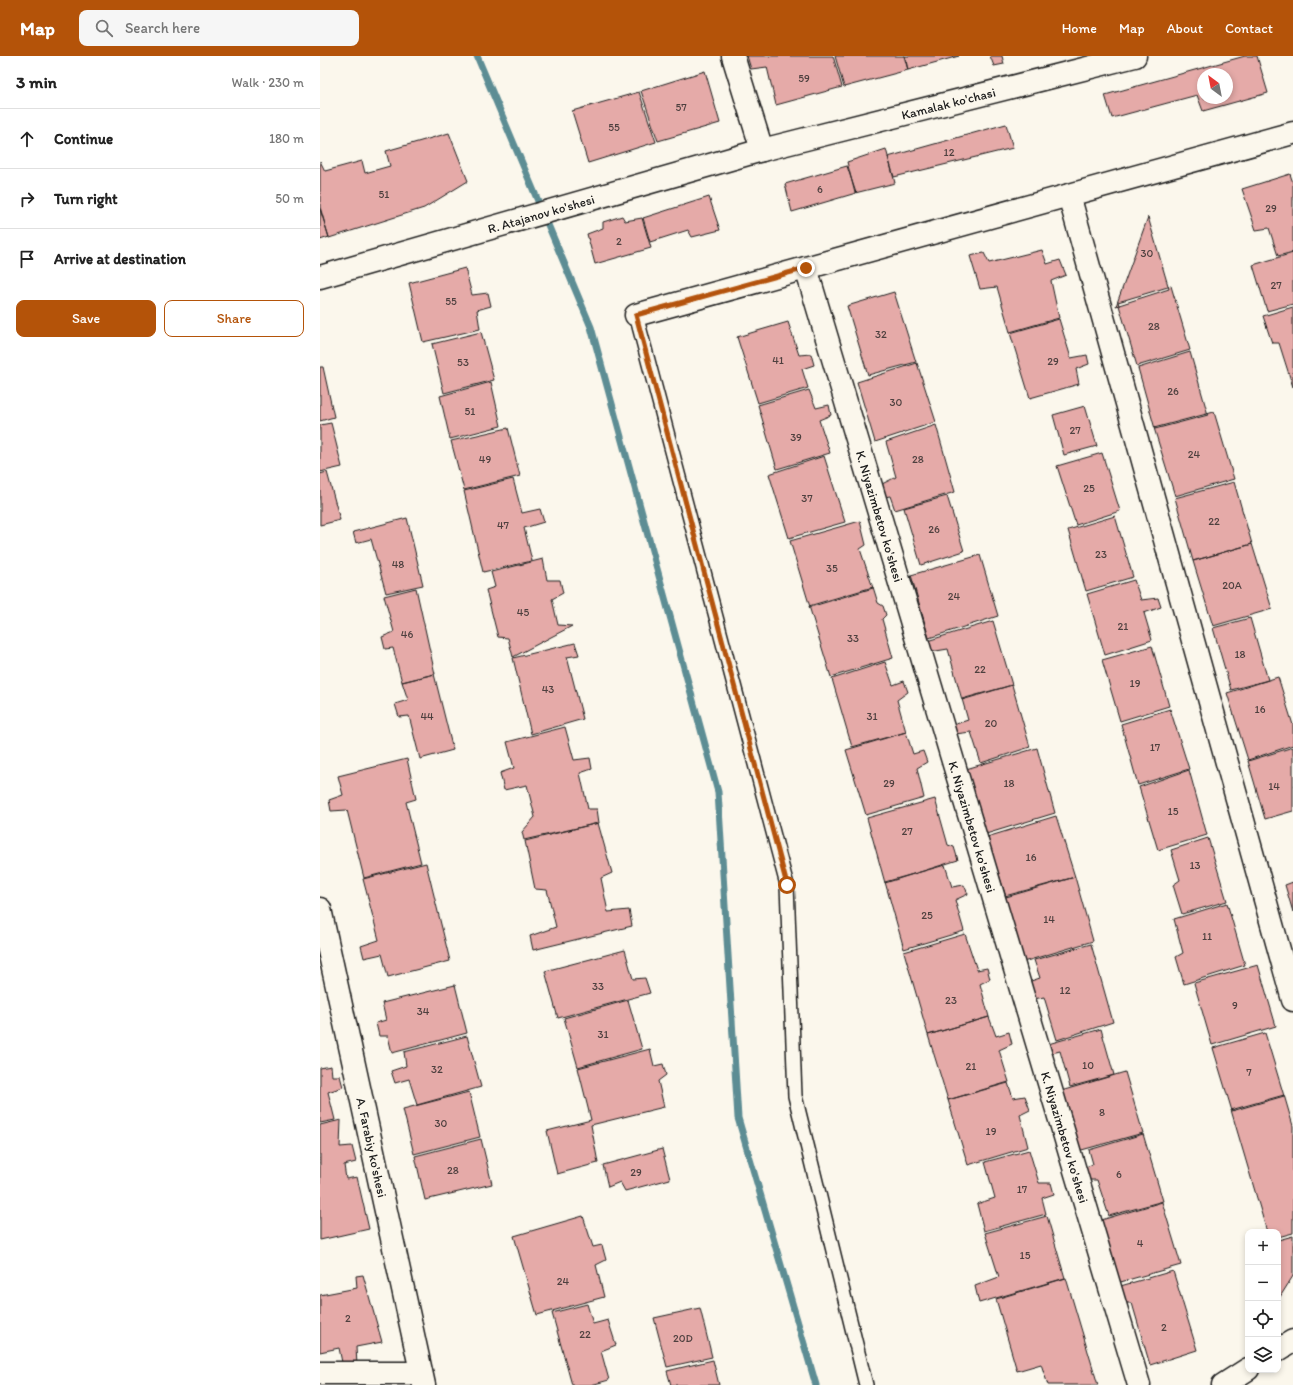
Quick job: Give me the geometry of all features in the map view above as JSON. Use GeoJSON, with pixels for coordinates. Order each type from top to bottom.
{"type":"FeatureCollection","features":[{"type":"Feature","properties":{"kind":"street"},"geometry":{"type":"LineString","coordinates":[[733,56],[762,150]]}},
{"type":"Feature","properties":{"kind":"street","name":"Kamalak ko'chasi"},"geometry":{"type":"LineString","coordinates":[[762,150],[1135,56]]}},
{"type":"Feature","properties":{"kind":"street"},"geometry":{"type":"LineString","coordinates":[[636,315],[1293,133]]}},
{"type":"Feature","properties":{"kind":"street","name":"R. Atajanov ko'shesi"},"geometry":{"type":"LineString","coordinates":[[320,276],[762,150]]}},
{"type":"Feature","properties":{"kind":"street"},"geometry":{"type":"LineString","coordinates":[[1069,195],[1293,1000]]}},
{"type":"Feature","properties":{"kind":"street","name":"K. Niyazimbetov ko'shesi"},"geometry":{"type":"LineString","coordinates":[[806,268],[1138,1385]]}},
{"type":"Feature","properties":{"kind":"street","name":"A. Farabiy ko'shesi"},"geometry":{"type":"LineString","coordinates":[[320,909],[422,1379]]}},
{"type":"Feature","properties":{"kind":"street"},"geometry":{"type":"LineString","coordinates":[[1281,1348],[1293,1341]]}},
{"type":"Feature","properties":{"kind":"street"},"geometry":{"type":"LineString","coordinates":[[1223,1385],[1245,1371]]}},
{"type":"Feature","properties":{"kind":"street"},"geometry":{"type":"LineString","coordinates":[[320,1373],[422,1379]]}},
{"type":"Feature","properties":{"kind":"lane"},"geometry":{"type":"LineString","coordinates":[[636,315],[787,885],[795,1096],[866,1385]]}},
{"type":"Feature","properties":{"kind":"building"},"geometry":{"type":"Polygon","coordinates":[[[747,56],[833,56],[842,87],[776,105],[767,67],[751,69],[747,56]]]}},
{"type":"Feature","properties":{"kind":"building"},"geometry":{"type":"Polygon","coordinates":[[[835,56],[905,56],[908,70],[844,87],[835,56]]]}},
{"type":"Feature","properties":{"kind":"building"},"geometry":{"type":"Polygon","coordinates":[[[904,56],[959,56],[908,70],[904,56]]]}},
{"type":"Feature","properties":{"kind":"building"},"geometry":{"type":"Polygon","coordinates":[[[990,56],[1002,56],[1004,64],[994,66],[990,56]]]}},
{"type":"Feature","properties":{"kind":"building"},"geometry":{"type":"Polygon","coordinates":[[[1245,56],[1257,56],[1268,93],[1233,103],[1233,68],[1202,68],[1245,56]]]}},
{"type":"Feature","properties":{"kind":"building"},"geometry":{"type":"Polygon","coordinates":[[[1197,69],[1197,95],[1112,118],[1105,95],[1197,69]]]}},
{"type":"Feature","properties":{"kind":"building"},"geometry":{"type":"Polygon","coordinates":[[[705,71],[720,123],[658,141],[641,91],[705,71]]]}},
{"type":"Feature","properties":{"kind":"building"},"geometry":{"type":"Polygon","coordinates":[[[639,92],[656,142],[588,163],[572,111],[639,92]]]}},
{"type":"Feature","properties":{"kind":"building"},"geometry":{"type":"Polygon","coordinates":[[[1200,104],[1228,104],[1203,111],[1200,104]]]}},
{"type":"Feature","properties":{"kind":"building"},"geometry":{"type":"Polygon","coordinates":[[[1006,124],[1013,148],[894,177],[888,157],[1006,124]]]}},
{"type":"Feature","properties":{"kind":"building"},"geometry":{"type":"Polygon","coordinates":[[[449,133],[468,181],[424,208],[329,238],[320,207],[320,161],[325,171],[362,161],[365,173],[390,166],[386,151],[449,133]]]}},
{"type":"Feature","properties":{"kind":"building"},"geometry":{"type":"Polygon","coordinates":[[[886,149],[895,183],[855,193],[847,162],[886,149]]]}},
{"type":"Feature","properties":{"kind":"building"},"geometry":{"type":"Polygon","coordinates":[[[847,166],[856,193],[792,212],[785,184],[847,166]]]}},
{"type":"Feature","properties":{"kind":"building"},"geometry":{"type":"Polygon","coordinates":[[[1290,174],[1293,183],[1293,252],[1278,256],[1269,228],[1256,230],[1242,189],[1290,174]]]}},
{"type":"Feature","properties":{"kind":"building"},"geometry":{"type":"Polygon","coordinates":[[[709,197],[720,230],[692,237],[688,230],[650,242],[643,218],[709,197]]]}},
{"type":"Feature","properties":{"kind":"building"},"geometry":{"type":"Polygon","coordinates":[[[320,209],[329,237],[320,240],[320,209]]]}},
{"type":"Feature","properties":{"kind":"building"},"geometry":{"type":"Polygon","coordinates":[[[622,216],[625,221],[642,218],[651,248],[595,264],[587,234],[603,228],[603,222],[622,216]]]}},
{"type":"Feature","properties":{"kind":"building"},"geometry":{"type":"Polygon","coordinates":[[[1148,217],[1169,289],[1116,306],[1148,217]]]}},
{"type":"Feature","properties":{"kind":"building"},"geometry":{"type":"Polygon","coordinates":[[[1042,250],[1047,264],[1060,260],[1066,275],[1051,281],[1059,318],[1010,332],[997,287],[980,289],[970,256],[984,253],[989,263],[1042,250]]]}},
{"type":"Feature","properties":{"kind":"building"},"geometry":{"type":"Polygon","coordinates":[[[1293,253],[1293,304],[1267,311],[1253,265],[1293,253]]]}},
{"type":"Feature","properties":{"kind":"building"},"geometry":{"type":"Polygon","coordinates":[[[465,268],[472,295],[488,293],[491,306],[477,310],[480,329],[423,342],[409,283],[465,268]]]}},
{"type":"Feature","properties":{"kind":"building"},"geometry":{"type":"Polygon","coordinates":[[[1171,286],[1190,350],[1137,366],[1118,302],[1171,286]]]}},
{"type":"Feature","properties":{"kind":"building"},"geometry":{"type":"Polygon","coordinates":[[[894,292],[916,362],[868,375],[847,306],[894,292]]]}},
{"type":"Feature","properties":{"kind":"building"},"geometry":{"type":"Polygon","coordinates":[[[1293,307],[1293,387],[1279,343],[1272,343],[1263,316],[1293,307]]]}},
{"type":"Feature","properties":{"kind":"building"},"geometry":{"type":"Polygon","coordinates":[[[1059,319],[1071,358],[1087,355],[1089,364],[1076,369],[1079,384],[1030,398],[1010,333],[1059,319]]]}},
{"type":"Feature","properties":{"kind":"building"},"geometry":{"type":"Polygon","coordinates":[[[788,322],[799,355],[811,354],[814,365],[802,369],[808,388],[758,403],[737,337],[788,322]]]}},
{"type":"Feature","properties":{"kind":"building"},"geometry":{"type":"Polygon","coordinates":[[[481,332],[494,380],[444,393],[432,344],[481,332]]]}},
{"type":"Feature","properties":{"kind":"building"},"geometry":{"type":"Polygon","coordinates":[[[1190,352],[1208,415],[1155,429],[1138,368],[1190,352]]]}},
{"type":"Feature","properties":{"kind":"building"},"geometry":{"type":"Polygon","coordinates":[[[917,363],[936,422],[875,442],[857,382],[917,363]]]}},
{"type":"Feature","properties":{"kind":"building"},"geometry":{"type":"Polygon","coordinates":[[[320,367],[323,367],[334,417],[320,421],[320,367]]]}},
{"type":"Feature","properties":{"kind":"building"},"geometry":{"type":"Polygon","coordinates":[[[491,382],[501,426],[450,439],[440,396],[491,382]]]}},
{"type":"Feature","properties":{"kind":"building"},"geometry":{"type":"Polygon","coordinates":[[[809,390],[816,408],[829,405],[831,415],[819,420],[830,453],[777,469],[758,405],[809,390]]]}},
{"type":"Feature","properties":{"kind":"building"},"geometry":{"type":"Polygon","coordinates":[[[1085,406],[1097,446],[1064,455],[1053,415],[1085,406]]]}},
{"type":"Feature","properties":{"kind":"building"},"geometry":{"type":"Polygon","coordinates":[[[1214,412],[1234,479],[1175,496],[1154,428],[1214,412]]]}},
{"type":"Feature","properties":{"kind":"building"},"geometry":{"type":"Polygon","coordinates":[[[331,423],[342,467],[320,472],[320,425],[331,423]]]}},
{"type":"Feature","properties":{"kind":"building"},"geometry":{"type":"Polygon","coordinates":[[[936,425],[955,492],[895,510],[890,496],[884,497],[880,485],[896,477],[886,442],[936,425]]]}},
{"type":"Feature","properties":{"kind":"building"},"geometry":{"type":"Polygon","coordinates":[[[508,428],[520,476],[464,490],[451,441],[508,428]]]}},
{"type":"Feature","properties":{"kind":"building"},"geometry":{"type":"Polygon","coordinates":[[[1102,453],[1120,511],[1076,525],[1057,466],[1102,453]]]}},
{"type":"Feature","properties":{"kind":"building"},"geometry":{"type":"Polygon","coordinates":[[[824,456],[845,522],[789,538],[769,474],[824,456]]]}},
{"type":"Feature","properties":{"kind":"building"},"geometry":{"type":"Polygon","coordinates":[[[327,472],[340,520],[320,525],[320,474],[327,472]]]}},
{"type":"Feature","properties":{"kind":"building"},"geometry":{"type":"Polygon","coordinates":[[[513,479],[522,513],[540,509],[544,522],[524,528],[532,561],[483,572],[464,491],[513,479]]]}},
{"type":"Feature","properties":{"kind":"building"},"geometry":{"type":"Polygon","coordinates":[[[1234,482],[1252,544],[1193,561],[1175,498],[1234,482]]]}},
{"type":"Feature","properties":{"kind":"building"},"geometry":{"type":"Polygon","coordinates":[[[947,496],[964,551],[921,565],[904,508],[947,496]]]}},
{"type":"Feature","properties":{"kind":"building"},"geometry":{"type":"Polygon","coordinates":[[[1115,516],[1133,577],[1086,591],[1068,530],[1115,516]]]}},
{"type":"Feature","properties":{"kind":"building"},"geometry":{"type":"Polygon","coordinates":[[[407,518],[423,585],[386,593],[371,539],[356,543],[353,532],[407,518]]]}},
{"type":"Feature","properties":{"kind":"building"},"geometry":{"type":"Polygon","coordinates":[[[860,521],[866,545],[860,549],[873,588],[810,607],[790,541],[860,521]]]}},
{"type":"Feature","properties":{"kind":"building"},"geometry":{"type":"Polygon","coordinates":[[[1252,544],[1272,609],[1213,626],[1193,561],[1252,544]]]}},
{"type":"Feature","properties":{"kind":"building"},"geometry":{"type":"Polygon","coordinates":[[[980,555],[998,616],[929,638],[911,575],[980,555]]]}},
{"type":"Feature","properties":{"kind":"building"},"geometry":{"type":"Polygon","coordinates":[[[543,559],[547,580],[560,580],[563,593],[552,599],[558,625],[572,626],[513,657],[508,638],[498,637],[486,590],[495,587],[491,572],[543,559]]]}},
{"type":"Feature","properties":{"kind":"building"},"geometry":{"type":"Polygon","coordinates":[[[1134,580],[1141,600],[1158,598],[1161,607],[1144,613],[1152,640],[1105,655],[1087,594],[1134,580]]]}},
{"type":"Feature","properties":{"kind":"building"},"geometry":{"type":"Polygon","coordinates":[[[873,587],[878,603],[883,606],[886,615],[882,619],[893,658],[831,677],[809,606],[873,587]]]}},
{"type":"Feature","properties":{"kind":"building"},"geometry":{"type":"Polygon","coordinates":[[[416,588],[435,674],[402,682],[393,648],[385,649],[382,637],[394,632],[384,596],[416,588]]]}},
{"type":"Feature","properties":{"kind":"building"},"geometry":{"type":"Polygon","coordinates":[[[1250,618],[1268,680],[1231,690],[1213,628],[1250,618]]]}},
{"type":"Feature","properties":{"kind":"building"},"geometry":{"type":"Polygon","coordinates":[[[993,621],[1012,685],[962,700],[948,649],[930,652],[927,641],[993,621]]]}},
{"type":"Feature","properties":{"kind":"building"},"geometry":{"type":"Polygon","coordinates":[[[575,643],[579,655],[567,657],[583,719],[531,734],[513,658],[575,643]]]}},
{"type":"Feature","properties":{"kind":"building"},"geometry":{"type":"Polygon","coordinates":[[[1152,646],[1169,706],[1120,721],[1102,660],[1152,646]]]}},
{"type":"Feature","properties":{"kind":"building"},"geometry":{"type":"Polygon","coordinates":[[[885,662],[893,685],[904,681],[908,692],[897,700],[906,732],[852,747],[832,679],[885,662]]]}},
{"type":"Feature","properties":{"kind":"building"},"geometry":{"type":"Polygon","coordinates":[[[434,674],[453,750],[420,759],[409,716],[399,717],[395,704],[408,700],[402,682],[434,674]]]}},
{"type":"Feature","properties":{"kind":"building"},"geometry":{"type":"Polygon","coordinates":[[[1278,677],[1293,725],[1293,745],[1248,760],[1227,693],[1278,677]]]}},
{"type":"Feature","properties":{"kind":"building"},"geometry":{"type":"Polygon","coordinates":[[[1012,685],[1030,747],[981,763],[971,732],[955,734],[953,725],[968,720],[962,699],[1012,685]]]}},
{"type":"Feature","properties":{"kind":"building"},"geometry":{"type":"Polygon","coordinates":[[[1170,709],[1189,769],[1138,785],[1121,724],[1170,709]]]}},
{"type":"Feature","properties":{"kind":"building"},"geometry":{"type":"Polygon","coordinates":[[[565,727],[574,760],[590,758],[592,769],[580,773],[588,809],[597,809],[599,823],[524,840],[522,832],[535,817],[527,785],[504,790],[500,773],[514,768],[507,742],[565,727]]]}},
{"type":"Feature","properties":{"kind":"building"},"geometry":{"type":"Polygon","coordinates":[[[906,732],[913,754],[923,751],[927,762],[917,768],[924,798],[866,815],[846,750],[906,732]]]}},
{"type":"Feature","properties":{"kind":"building"},"geometry":{"type":"Polygon","coordinates":[[[1293,747],[1293,811],[1265,819],[1248,761],[1293,747]]]}},
{"type":"Feature","properties":{"kind":"building"},"geometry":{"type":"Polygon","coordinates":[[[1037,748],[1055,813],[986,834],[981,814],[974,816],[966,769],[1037,748]]]}},
{"type":"Feature","properties":{"kind":"building"},"geometry":{"type":"Polygon","coordinates":[[[407,759],[416,799],[406,802],[421,863],[364,878],[347,810],[331,811],[329,800],[343,795],[338,776],[407,759]]]}},
{"type":"Feature","properties":{"kind":"building"},"geometry":{"type":"Polygon","coordinates":[[[1189,770],[1207,835],[1158,850],[1139,787],[1189,770]]]}},
{"type":"Feature","properties":{"kind":"building"},"geometry":{"type":"Polygon","coordinates":[[[935,799],[948,845],[954,847],[958,860],[885,883],[867,818],[935,799]]]}},
{"type":"Feature","properties":{"kind":"building"},"geometry":{"type":"Polygon","coordinates":[[[1056,816],[1075,877],[1006,897],[987,837],[1056,816]]]}},
{"type":"Feature","properties":{"kind":"building"},"geometry":{"type":"Polygon","coordinates":[[[598,823],[612,873],[601,878],[608,912],[629,910],[632,926],[533,950],[530,936],[556,927],[547,890],[535,889],[525,841],[598,823]]]}},
{"type":"Feature","properties":{"kind":"building"},"geometry":{"type":"Polygon","coordinates":[[[1208,838],[1227,901],[1182,914],[1173,885],[1180,880],[1171,850],[1208,838]]]}},
{"type":"Feature","properties":{"kind":"building"},"geometry":{"type":"Polygon","coordinates":[[[426,863],[450,961],[388,977],[382,954],[364,958],[361,946],[379,940],[363,879],[426,863]]]}},
{"type":"Feature","properties":{"kind":"building"},"geometry":{"type":"Polygon","coordinates":[[[945,865],[952,887],[964,885],[968,894],[955,900],[964,931],[904,949],[885,882],[945,865]]]}},
{"type":"Feature","properties":{"kind":"building"},"geometry":{"type":"Polygon","coordinates":[[[1075,877],[1093,941],[1023,962],[1005,896],[1075,877]]]}},
{"type":"Feature","properties":{"kind":"building"},"geometry":{"type":"Polygon","coordinates":[[[1293,882],[1293,912],[1285,885],[1293,882]]]}},
{"type":"Feature","properties":{"kind":"building"},"geometry":{"type":"Polygon","coordinates":[[[1227,903],[1245,965],[1184,984],[1176,957],[1183,953],[1174,919],[1227,903]]]}},
{"type":"Feature","properties":{"kind":"building"},"geometry":{"type":"Polygon","coordinates":[[[965,934],[977,970],[987,968],[990,979],[980,984],[989,1017],[928,1035],[904,952],[965,934]]]}},
{"type":"Feature","properties":{"kind":"building"},"geometry":{"type":"Polygon","coordinates":[[[1091,944],[1113,1022],[1057,1040],[1044,997],[1029,1000],[1025,983],[1040,978],[1034,960],[1091,944]]]}},
{"type":"Feature","properties":{"kind":"building"},"geometry":{"type":"Polygon","coordinates":[[[625,950],[633,979],[645,978],[650,993],[558,1018],[545,971],[625,950]]]}},
{"type":"Feature","properties":{"kind":"building"},"geometry":{"type":"Polygon","coordinates":[[[1258,965],[1276,1026],[1212,1045],[1194,983],[1258,965]]]}},
{"type":"Feature","properties":{"kind":"building"},"geometry":{"type":"Polygon","coordinates":[[[455,985],[467,1033],[392,1053],[388,1036],[379,1036],[376,1023],[386,1020],[382,1003],[455,985]]]}},
{"type":"Feature","properties":{"kind":"building"},"geometry":{"type":"Polygon","coordinates":[[[628,1000],[642,1049],[578,1067],[564,1018],[628,1000]]]}},
{"type":"Feature","properties":{"kind":"building"},"geometry":{"type":"Polygon","coordinates":[[[989,1017],[996,1036],[1009,1032],[1012,1044],[999,1050],[1009,1082],[948,1100],[928,1035],[989,1017]]]}},
{"type":"Feature","properties":{"kind":"building"},"geometry":{"type":"Polygon","coordinates":[[[1101,1029],[1114,1075],[1070,1087],[1060,1051],[1044,1055],[1041,1046],[1101,1029]]]}},
{"type":"Feature","properties":{"kind":"building"},"geometry":{"type":"Polygon","coordinates":[[[1265,1033],[1284,1096],[1232,1111],[1213,1048],[1265,1033]]]}},
{"type":"Feature","properties":{"kind":"building"},"geometry":{"type":"Polygon","coordinates":[[[467,1036],[481,1087],[417,1105],[409,1079],[395,1083],[391,1071],[406,1066],[404,1052],[467,1036]]]}},
{"type":"Feature","properties":{"kind":"building"},"geometry":{"type":"Polygon","coordinates":[[[650,1049],[654,1066],[663,1064],[666,1075],[658,1081],[664,1107],[591,1125],[598,1163],[557,1174],[547,1131],[591,1120],[578,1068],[650,1049]]]}},
{"type":"Feature","properties":{"kind":"building"},"geometry":{"type":"Polygon","coordinates":[[[331,1066],[332,1076],[340,1076],[343,1087],[328,1092],[335,1120],[320,1123],[320,1068],[331,1066]]]}},
{"type":"Feature","properties":{"kind":"building"},"geometry":{"type":"Polygon","coordinates":[[[1125,1072],[1143,1133],[1078,1151],[1061,1091],[1125,1072]]]}},
{"type":"Feature","properties":{"kind":"building"},"geometry":{"type":"Polygon","coordinates":[[[1008,1083],[1013,1098],[1025,1096],[1030,1110],[1020,1115],[1028,1147],[968,1165],[948,1100],[1008,1083]]]}},
{"type":"Feature","properties":{"kind":"building"},"geometry":{"type":"Polygon","coordinates":[[[469,1092],[480,1137],[414,1154],[403,1109],[469,1092]]]}},
{"type":"Feature","properties":{"kind":"building"},"geometry":{"type":"Polygon","coordinates":[[[1284,1095],[1293,1126],[1293,1233],[1281,1236],[1281,1229],[1266,1229],[1231,1110],[1284,1095]]]}},
{"type":"Feature","properties":{"kind":"building"},"geometry":{"type":"Polygon","coordinates":[[[341,1120],[340,1147],[352,1146],[356,1162],[344,1165],[346,1179],[357,1177],[369,1229],[320,1240],[320,1125],[341,1120]]]}},
{"type":"Feature","properties":{"kind":"building"},"geometry":{"type":"Polygon","coordinates":[[[1143,1134],[1163,1201],[1109,1216],[1097,1180],[1084,1180],[1081,1169],[1093,1164],[1089,1150],[1143,1134]]]}},
{"type":"Feature","properties":{"kind":"building"},"geometry":{"type":"Polygon","coordinates":[[[481,1139],[492,1184],[425,1200],[415,1156],[481,1139]]]}},
{"type":"Feature","properties":{"kind":"building"},"geometry":{"type":"Polygon","coordinates":[[[662,1149],[670,1179],[625,1191],[620,1182],[608,1187],[603,1165],[662,1149]]]}},
{"type":"Feature","properties":{"kind":"building"},"geometry":{"type":"Polygon","coordinates":[[[1029,1150],[1039,1183],[1051,1183],[1054,1194],[1042,1198],[1046,1214],[984,1231],[977,1204],[995,1198],[985,1162],[1029,1150]]]}},
{"type":"Feature","properties":{"kind":"building"},"geometry":{"type":"Polygon","coordinates":[[[1162,1202],[1181,1265],[1117,1283],[1098,1221],[1162,1202]]]}},
{"type":"Feature","properties":{"kind":"building"},"geometry":{"type":"Polygon","coordinates":[[[583,1216],[593,1247],[602,1245],[606,1260],[596,1265],[604,1297],[537,1315],[514,1236],[583,1216]]]}},
{"type":"Feature","properties":{"kind":"building"},"geometry":{"type":"Polygon","coordinates":[[[1047,1216],[1065,1278],[979,1303],[975,1286],[999,1277],[985,1233],[1047,1216]]]}},
{"type":"Feature","properties":{"kind":"building"},"geometry":{"type":"Polygon","coordinates":[[[1293,1236],[1293,1276],[1281,1295],[1281,1265],[1281,1239],[1293,1236]]]}},
{"type":"Feature","properties":{"kind":"building"},"geometry":{"type":"Polygon","coordinates":[[[1173,1271],[1197,1350],[1150,1365],[1132,1303],[1122,1303],[1117,1287],[1173,1271]]]}},
{"type":"Feature","properties":{"kind":"building"},"geometry":{"type":"Polygon","coordinates":[[[363,1275],[382,1342],[356,1347],[357,1366],[343,1367],[339,1348],[320,1352],[320,1295],[357,1288],[356,1276],[363,1275]]]}},
{"type":"Feature","properties":{"kind":"building"},"geometry":{"type":"Polygon","coordinates":[[[1066,1278],[1098,1385],[1048,1385],[1041,1364],[1017,1371],[996,1299],[1066,1278]]]}},
{"type":"Feature","properties":{"kind":"building"},"geometry":{"type":"Polygon","coordinates":[[[587,1304],[593,1324],[608,1320],[616,1345],[601,1351],[609,1380],[591,1385],[572,1385],[552,1313],[587,1304]]]}},
{"type":"Feature","properties":{"kind":"building"},"geometry":{"type":"Polygon","coordinates":[[[700,1308],[712,1357],[667,1367],[654,1318],[700,1308]]]}},
{"type":"Feature","properties":{"kind":"building"},"geometry":{"type":"Polygon","coordinates":[[[713,1360],[719,1385],[671,1385],[667,1371],[713,1360]]]}},
{"type":"Feature","properties":{"kind":"waterway"},"geometry":{"type":"LineString","coordinates":[[477,56],[591,327],[718,792],[738,1118],[816,1385]]}},
{"type":"Feature","properties":{"kind":"route"},"geometry":{"type":"LineString","coordinates":[[787,885],[636,315],[806,268]]}}]}
